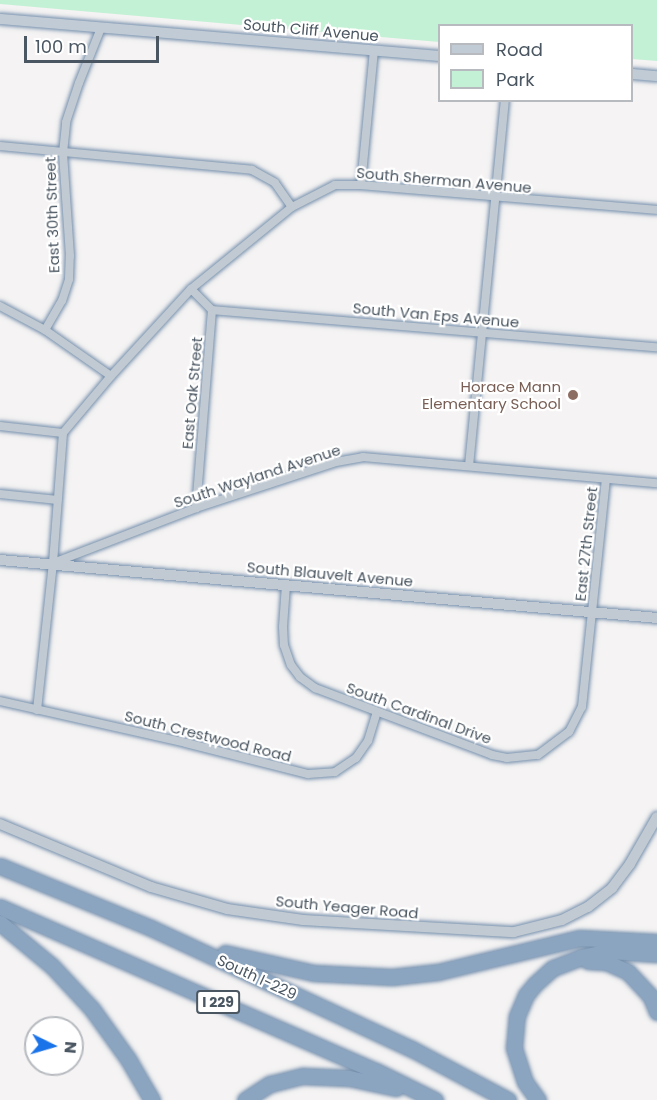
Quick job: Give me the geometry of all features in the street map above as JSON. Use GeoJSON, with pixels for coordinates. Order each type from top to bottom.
{"type":"FeatureCollection","features":[{"type":"Feature","properties":{"kind":"highway","name":"South I-229"},"geometry":{"type":"LineString","coordinates":[[0,866],[151,927],[412,1049],[508,1100]]}},
{"type":"Feature","properties":{"kind":"highway","name":"I 229"},"geometry":{"type":"LineString","coordinates":[[0,907],[365,1066],[435,1100]]}},
{"type":"Feature","properties":{"kind":"highway"},"geometry":{"type":"LineString","coordinates":[[0,923],[52,966],[92,1009],[123,1051],[152,1100]]}},
{"type":"Feature","properties":{"kind":"highway"},"geometry":{"type":"LineString","coordinates":[[151,927],[258,962],[314,973],[366,976],[438,972],[580,938],[657,942]]}},
{"type":"Feature","properties":{"kind":"highway"},"geometry":{"type":"LineString","coordinates":[[538,1100],[525,1082],[517,1060],[514,1032],[520,1005],[534,984],[564,963],[610,951],[657,954]]}},
{"type":"Feature","properties":{"kind":"highway"},"geometry":{"type":"LineString","coordinates":[[564,963],[592,961],[615,964],[637,979],[651,996],[657,1012]]}},
{"type":"Feature","properties":{"kind":"highway"},"geometry":{"type":"LineString","coordinates":[[245,1100],[257,1090],[282,1079],[317,1075],[366,1081],[427,1100]]}},
{"type":"Feature","properties":{"kind":"main road","name":"South Cliff Avenue"},"geometry":{"type":"LineString","coordinates":[[0,19],[438,56]]}},
{"type":"Feature","properties":{"kind":"main road"},"geometry":{"type":"LineString","coordinates":[[633,74],[657,76]]}},
{"type":"Feature","properties":{"kind":"street","name":"East 30th Street"},"geometry":{"type":"LineString","coordinates":[[45,330],[62,301],[69,279],[70,256],[63,153],[72,102],[101,28]]}},
{"type":"Feature","properties":{"kind":"street"},"geometry":{"type":"LineString","coordinates":[[361,185],[374,51]]}},
{"type":"Feature","properties":{"kind":"street"},"geometry":{"type":"LineString","coordinates":[[469,466],[505,102]]}},
{"type":"Feature","properties":{"kind":"street"},"geometry":{"type":"LineString","coordinates":[[0,146],[252,170],[275,183],[292,207]]}},
{"type":"Feature","properties":{"kind":"street","name":"South Sherman Avenue"},"geometry":{"type":"LineString","coordinates":[[63,433],[111,376],[191,289],[292,207],[335,185],[361,185],[657,210]]}},
{"type":"Feature","properties":{"kind":"street"},"geometry":{"type":"LineString","coordinates":[[191,289],[212,310]]}},
{"type":"Feature","properties":{"kind":"street"},"geometry":{"type":"LineString","coordinates":[[0,306],[45,330],[111,376]]}},
{"type":"Feature","properties":{"kind":"street","name":"South Van Eps Avenue"},"geometry":{"type":"LineString","coordinates":[[212,310],[657,347]]}},
{"type":"Feature","properties":{"kind":"street","name":"East Oak Street"},"geometry":{"type":"LineString","coordinates":[[196,508],[212,310]]}},
{"type":"Feature","properties":{"kind":"street"},"geometry":{"type":"LineString","coordinates":[[0,426],[63,433],[53,564],[37,710]]}},
{"type":"Feature","properties":{"kind":"street","name":"South Wayland Avenue"},"geometry":{"type":"LineString","coordinates":[[53,564],[196,508],[345,460],[363,458],[657,483]]}},
{"type":"Feature","properties":{"kind":"street","name":"East 27th Street"},"geometry":{"type":"LineString","coordinates":[[593,611],[606,479]]}},
{"type":"Feature","properties":{"kind":"street"},"geometry":{"type":"LineString","coordinates":[[0,494],[58,500]]}},
{"type":"Feature","properties":{"kind":"street","name":"South Blauvelt Avenue"},"geometry":{"type":"LineString","coordinates":[[0,560],[657,618]]}},
{"type":"Feature","properties":{"kind":"street","name":"South Cardinal Drive"},"geometry":{"type":"LineString","coordinates":[[286,585],[284,645],[291,665],[300,677],[315,688],[492,754],[522,758],[538,754],[569,732],[582,707],[593,611]]}},
{"type":"Feature","properties":{"kind":"street","name":"South Crestwood Road"},"geometry":{"type":"LineString","coordinates":[[0,701],[186,743],[308,774],[335,772],[356,758],[368,741],[377,712]]}},
{"type":"Feature","properties":{"kind":"street","name":"South Yeager Road"},"geometry":{"type":"LineString","coordinates":[[0,824],[143,884],[227,909],[303,920],[505,932],[555,923],[588,907],[612,888],[657,816]]}},
{"type":"Feature","properties":{"kind":"green space"},"geometry":{"type":"Polygon","coordinates":[[[0,0],[657,0],[657,61],[633,59],[633,24],[438,24],[438,42],[0,4],[0,0]]]}},
{"type":"Feature","properties":{"kind":"place","name":"Horace Mann Elementary School"},"geometry":{"type":"Point","coordinates":[573,395]}}]}
